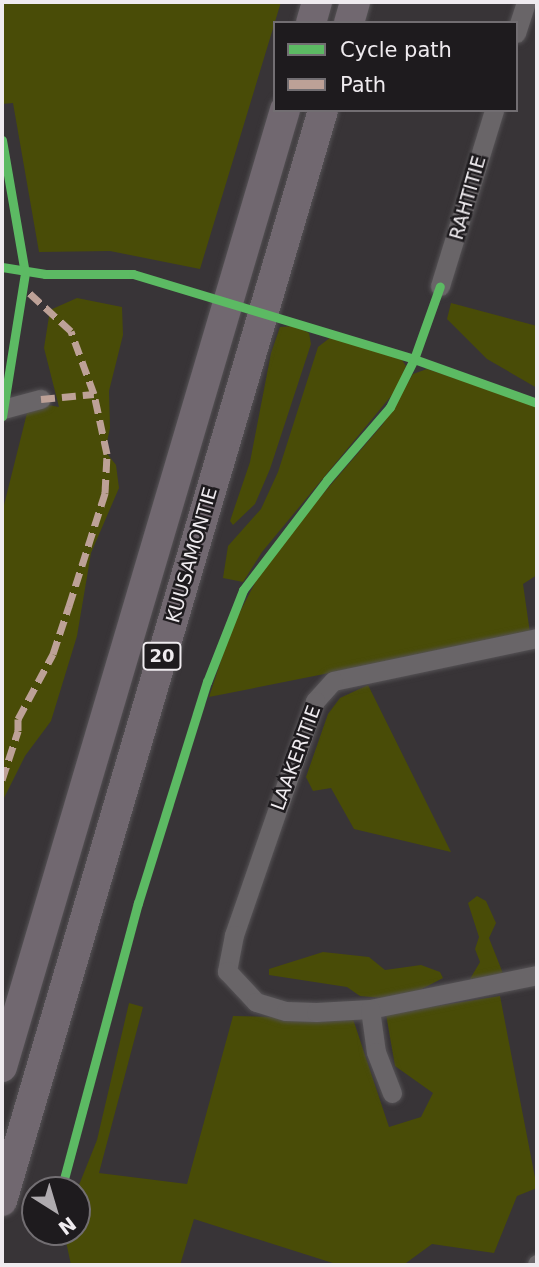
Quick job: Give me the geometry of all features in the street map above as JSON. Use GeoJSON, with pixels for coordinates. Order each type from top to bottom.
{"type":"FeatureCollection","features":[{"type":"Feature","properties":{"kind":"highway"},"geometry":{"type":"LineString","coordinates":[[312,21],[317,2]]}},
{"type":"Feature","properties":{"kind":"highway"},"geometry":{"type":"LineString","coordinates":[[350,21],[355,2]]}},
{"type":"Feature","properties":{"kind":"highway","name":"KUUSAMONTIE"},"geometry":{"type":"LineString","coordinates":[[2,1067],[284,112]]}},
{"type":"Feature","properties":{"kind":"highway","name":"KUUSAMONTIE"},"geometry":{"type":"LineString","coordinates":[[2,1201],[322,112]]}},
{"type":"Feature","properties":{"kind":"street"},"geometry":{"type":"LineString","coordinates":[[518,27],[526,2]]}},
{"type":"Feature","properties":{"kind":"street","name":"RAHTITIE"},"geometry":{"type":"LineString","coordinates":[[440,286],[493,112]]}},
{"type":"Feature","properties":{"kind":"street"},"geometry":{"type":"LineString","coordinates":[[3,409],[41,399]]}},
{"type":"Feature","properties":{"kind":"street","name":"LAAKERITIE"},"geometry":{"type":"LineString","coordinates":[[370,1009],[286,1011],[244,993],[227,971],[234,935],[315,701],[333,681],[537,638]]}},
{"type":"Feature","properties":{"kind":"street"},"geometry":{"type":"LineString","coordinates":[[392,1093],[376,1052],[370,1009],[537,975]]}},
{"type":"Feature","properties":{"kind":"shaded area"},"geometry":{"type":"Polygon","coordinates":[[[2,2],[281,2],[273,21],[200,269],[110,251],[39,252],[13,103],[2,104],[2,2]]]}},
{"type":"Feature","properties":{"kind":"shaded area"},"geometry":{"type":"Polygon","coordinates":[[[77,298],[122,307],[123,335],[109,391],[110,428],[105,451],[116,465],[119,488],[91,553],[77,636],[51,721],[25,756],[2,802],[2,513],[27,413],[43,404],[59,407],[44,348],[50,310],[77,298]]]}},
{"type":"Feature","properties":{"kind":"shaded area"},"geometry":{"type":"Polygon","coordinates":[[[451,303],[537,326],[537,388],[487,359],[447,319],[451,303]]]}},
{"type":"Feature","properties":{"kind":"shaded area"},"geometry":{"type":"Polygon","coordinates":[[[294,326],[309,333],[311,344],[270,469],[255,504],[233,525],[230,521],[250,462],[271,353],[280,327],[294,326]]]}},
{"type":"Feature","properties":{"kind":"shaded area"},"geometry":{"type":"Polygon","coordinates":[[[331,337],[402,360],[406,366],[396,390],[262,552],[243,582],[223,578],[228,546],[261,509],[278,472],[318,347],[331,337]]]}},
{"type":"Feature","properties":{"kind":"shaded area"},"geometry":{"type":"Polygon","coordinates":[[[427,369],[537,406],[537,575],[523,584],[530,633],[209,697],[232,627],[268,558],[383,424],[413,374],[427,369]]]}},
{"type":"Feature","properties":{"kind":"shaded area"},"geometry":{"type":"Polygon","coordinates":[[[368,685],[451,852],[354,829],[331,788],[313,791],[306,777],[328,714],[340,698],[368,685]]]}},
{"type":"Feature","properties":{"kind":"shaded area"},"geometry":{"type":"Polygon","coordinates":[[[477,896],[486,901],[496,923],[489,938],[504,976],[470,979],[480,962],[475,949],[479,937],[468,903],[477,896]]]}},
{"type":"Feature","properties":{"kind":"shaded area"},"geometry":{"type":"Polygon","coordinates":[[[323,952],[369,957],[385,970],[421,965],[440,972],[443,978],[418,991],[382,998],[360,996],[347,987],[269,975],[269,969],[323,952]]]}},
{"type":"Feature","properties":{"kind":"shaded area"},"geometry":{"type":"Polygon","coordinates":[[[500,996],[537,1188],[517,1196],[494,1253],[432,1244],[406,1263],[411,1265],[339,1265],[194,1219],[180,1265],[71,1265],[67,1246],[91,1246],[91,1176],[83,1176],[97,1140],[129,1003],[143,1007],[99,1173],[187,1184],[233,1016],[353,1019],[389,1127],[421,1117],[433,1093],[395,1066],[386,1014],[500,996]]]}},
{"type":"Feature","properties":{"kind":"marked path"},"geometry":{"type":"LineString","coordinates":[[2,780],[18,731],[18,719],[53,654],[69,606],[105,493],[107,454],[94,394],[71,331],[23,287]]}},
{"type":"Feature","properties":{"kind":"marked path"},"geometry":{"type":"LineString","coordinates":[[41,399],[94,394]]}},
{"type":"Feature","properties":{"kind":"cycle path"},"geometry":{"type":"LineString","coordinates":[[2,140],[25,273],[2,416]]}},
{"type":"Feature","properties":{"kind":"cycle path"},"geometry":{"type":"LineString","coordinates":[[2,267],[45,274],[133,274],[414,359],[537,403]]}},
{"type":"Feature","properties":{"kind":"cycle path"},"geometry":{"type":"LineString","coordinates":[[65,1176],[138,903],[207,682],[243,590],[327,480],[390,407],[414,359],[440,286]]}}]}
